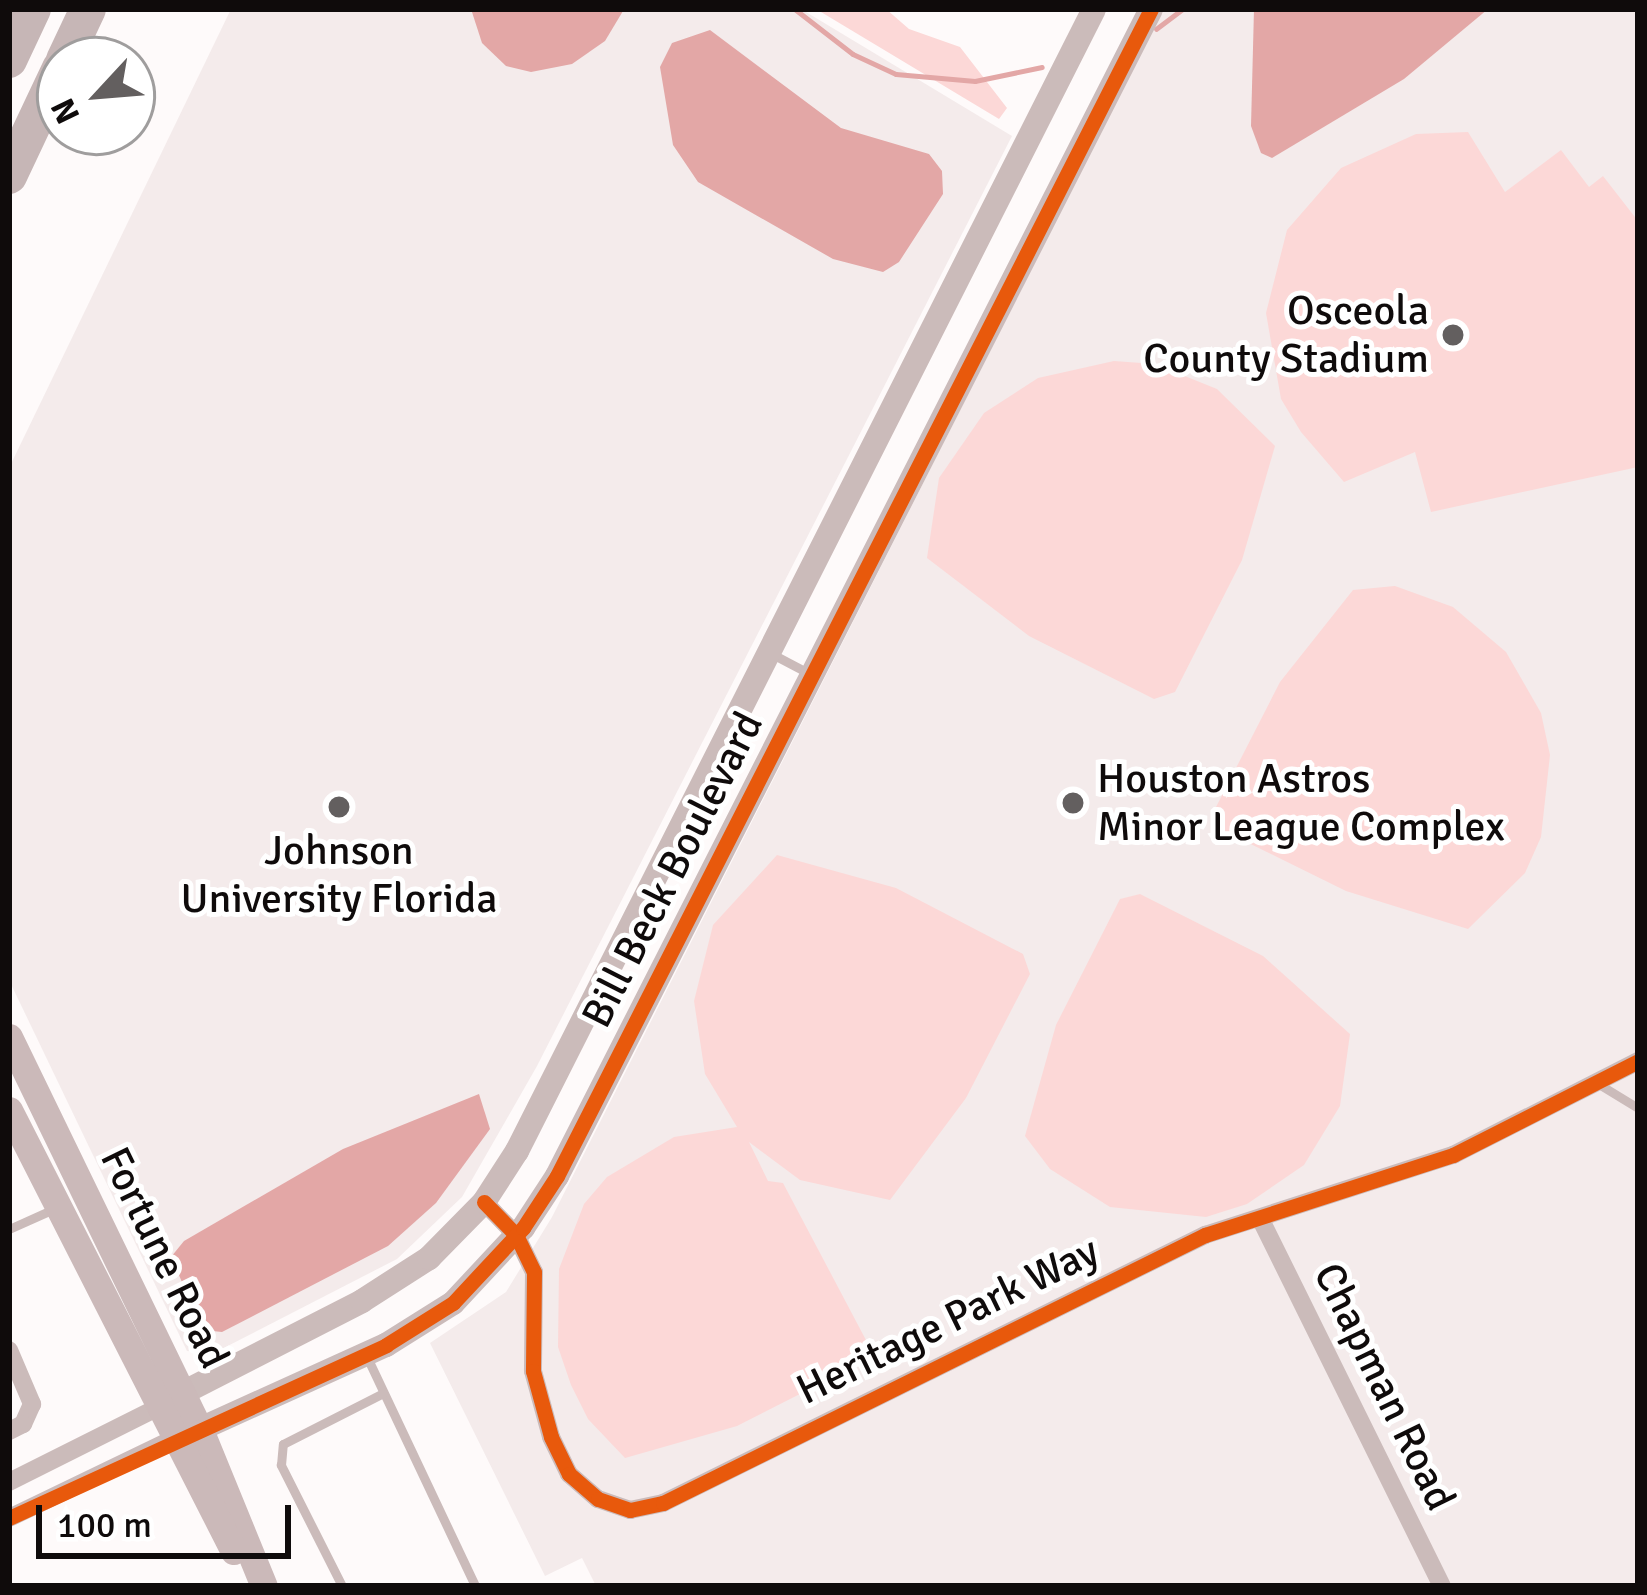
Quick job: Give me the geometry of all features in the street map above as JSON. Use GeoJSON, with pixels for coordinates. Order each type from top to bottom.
{"type":"FeatureCollection","features":[{"type":"Feature","properties":{"kind":"highway"},"geometry":{"type":"LineString","coordinates":[[9,60],[33,9]]}},
{"type":"Feature","properties":{"kind":"highway"},"geometry":{"type":"LineString","coordinates":[[9,176],[36,119]]}},
{"type":"Feature","properties":{"kind":"main road","name":"Fortune Road"},"geometry":{"type":"LineString","coordinates":[[9,1036],[182,1391],[264,1586]]}},
{"type":"Feature","properties":{"kind":"main road","name":"Fortune Road"},"geometry":{"type":"LineString","coordinates":[[9,1111],[171,1440],[254,1586]]}},
{"type":"Feature","properties":{"kind":"street","name":"Bill Beck Boulevard"},"geometry":{"type":"LineString","coordinates":[[9,1482],[396,1280],[429,1258],[484,1202],[1094,9]]}},
{"type":"Feature","properties":{"kind":"street","name":"Bill Beck Boulevard"},"geometry":{"type":"LineString","coordinates":[[9,1518],[366,1354],[454,1303],[516,1235],[557,1176],[1151,9]]}},
{"type":"Feature","properties":{"kind":"street","name":"Heritage Park Way"},"geometry":{"type":"LineString","coordinates":[[484,1202],[516,1235],[534,1272],[533,1371],[551,1437],[568,1474],[598,1498],[631,1510],[663,1503],[1204,1235],[1453,1155],[1638,1061]]}},
{"type":"Feature","properties":{"kind":"street"},"geometry":{"type":"LineString","coordinates":[[56,1208],[86,1195]]}},
{"type":"Feature","properties":{"kind":"street","name":"Chapman Road"},"geometry":{"type":"LineString","coordinates":[[1261,1220],[1442,1586]]}},
{"type":"Feature","properties":{"kind":"street"},"geometry":{"type":"LineString","coordinates":[[9,1350],[32,1404],[23,1424],[9,1431]]}},
{"type":"Feature","properties":{"kind":"lane"},"geometry":{"type":"LineString","coordinates":[[769,652],[812,675]]}},
{"type":"Feature","properties":{"kind":"lane"},"geometry":{"type":"LineString","coordinates":[[1596,1083],[1638,1108]]}},
{"type":"Feature","properties":{"kind":"lane"},"geometry":{"type":"LineString","coordinates":[[9,1229],[56,1208]]}},
{"type":"Feature","properties":{"kind":"lane"},"geometry":{"type":"LineString","coordinates":[[366,1354],[475,1586]]}},
{"type":"Feature","properties":{"kind":"lane"},"geometry":{"type":"LineString","coordinates":[[342,1586],[281,1465],[284,1444],[383,1393]]}},
{"type":"Feature","properties":{"kind":"shaded area","name":"Johnson University Florida"},"geometry":{"type":"Polygon","coordinates":[[[231,9],[801,9],[1012,136],[537,1066],[462,1197],[397,1259],[212,1354],[187,1351],[9,980],[9,468],[231,9]]]}},
{"type":"Feature","properties":{"kind":"shaded area"},"geometry":{"type":"Polygon","coordinates":[[[471,9],[623,11],[605,41],[572,64],[531,72],[506,66],[482,43],[471,9]]]}},
{"type":"Feature","properties":{"kind":"shaded area"},"geometry":{"type":"Polygon","coordinates":[[[816,9],[886,9],[909,29],[960,47],[1007,108],[999,119],[816,9]]]}},
{"type":"Feature","properties":{"kind":"shaded area"},"geometry":{"type":"Polygon","coordinates":[[[1163,9],[1638,9],[1638,1586],[596,1586],[582,1558],[545,1576],[430,1343],[506,1292],[552,1217],[1163,9]]]}},
{"type":"Feature","properties":{"kind":"shaded area"},"geometry":{"type":"Polygon","coordinates":[[[1254,9],[1488,9],[1404,79],[1272,158],[1261,153],[1251,126],[1254,9]]]}},
{"type":"Feature","properties":{"kind":"shaded area"},"geometry":{"type":"Polygon","coordinates":[[[710,30],[841,128],[929,154],[942,171],[943,194],[899,262],[883,272],[833,259],[698,182],[673,145],[660,67],[672,43],[710,30]]]}},
{"type":"Feature","properties":{"kind":"shaded area","name":"Osceola County Stadium"},"geometry":{"type":"Polygon","coordinates":[[[1468,132],[1505,192],[1561,150],[1589,187],[1603,176],[1638,221],[1638,467],[1431,512],[1415,452],[1344,482],[1301,432],[1281,399],[1266,313],[1287,230],[1341,168],[1416,134],[1468,132]]]}},
{"type":"Feature","properties":{"kind":"shaded area"},"geometry":{"type":"Polygon","coordinates":[[[1114,361],[1155,364],[1217,389],[1275,446],[1242,560],[1175,692],[1154,699],[1029,636],[927,558],[939,478],[984,413],[1038,378],[1114,361]]]}},
{"type":"Feature","properties":{"kind":"shaded area"},"geometry":{"type":"Polygon","coordinates":[[[1395,586],[1453,607],[1506,652],[1541,713],[1550,755],[1541,837],[1525,873],[1468,929],[1346,891],[1220,829],[1214,811],[1280,682],[1353,590],[1395,586]]]}},
{"type":"Feature","properties":{"kind":"shaded area"},"geometry":{"type":"Polygon","coordinates":[[[777,855],[896,888],[1023,954],[1030,974],[966,1098],[890,1200],[800,1180],[749,1142],[768,1181],[783,1183],[867,1342],[861,1363],[737,1426],[625,1458],[588,1419],[571,1385],[558,1347],[559,1269],[584,1204],[607,1177],[674,1137],[737,1127],[705,1074],[694,1001],[713,925],[777,855]]]}},
{"type":"Feature","properties":{"kind":"shaded area"},"geometry":{"type":"Polygon","coordinates":[[[1140,894],[1263,956],[1350,1034],[1340,1106],[1304,1165],[1247,1204],[1206,1217],[1110,1207],[1050,1169],[1025,1136],[1056,1025],[1120,899],[1140,894]]]}},
{"type":"Feature","properties":{"kind":"shaded area"},"geometry":{"type":"Polygon","coordinates":[[[479,1094],[490,1129],[436,1203],[388,1246],[222,1332],[203,1330],[171,1257],[184,1241],[343,1149],[479,1094]]]}},
{"type":"Feature","properties":{"kind":"waterway"},"geometry":{"type":"LineString","coordinates":[[795,9],[853,54],[896,74],[975,81],[1042,67]]}},
{"type":"Feature","properties":{"kind":"waterway"},"geometry":{"type":"LineString","coordinates":[[1156,29],[1183,9]]}},
{"type":"Feature","properties":{"kind":"cycle path"},"geometry":{"type":"LineString","coordinates":[[9,1518],[386,1345],[453,1303],[523,1228],[557,1176],[1151,9]]}},
{"type":"Feature","properties":{"kind":"cycle path"},"geometry":{"type":"LineString","coordinates":[[484,1202],[516,1235],[534,1272],[533,1371],[551,1437],[569,1474],[598,1499],[630,1510],[663,1503],[1205,1235],[1453,1155],[1638,1061]]}},
{"type":"Feature","properties":{"kind":"place","name":"Osceola County Stadium"},"geometry":{"type":"Point","coordinates":[1453,335]}},
{"type":"Feature","properties":{"kind":"place","name":"Houston Astros Minor League Complex"},"geometry":{"type":"Point","coordinates":[1073,803]}},
{"type":"Feature","properties":{"kind":"place","name":"Johnson University Florida"},"geometry":{"type":"Point","coordinates":[339,807]}}]}
